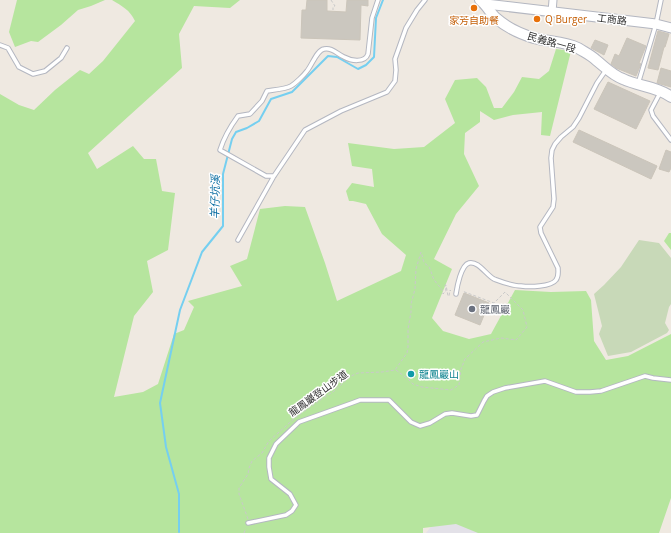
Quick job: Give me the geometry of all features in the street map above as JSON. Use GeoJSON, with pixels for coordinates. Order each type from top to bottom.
{"type":"FeatureCollection","features":[{"type":"Feature","properties":{"kind":"main road","name":"民義路一段"},"geometry":{"type":"LineString","coordinates":[[484,2],[490,12],[509,27],[534,38],[576,47],[595,59],[611,73],[671,97]]}},
{"type":"Feature","properties":{"kind":"street"},"geometry":{"type":"LineString","coordinates":[[552,12],[553,0]]}},
{"type":"Feature","properties":{"kind":"street","name":"工商路"},"geometry":{"type":"LineString","coordinates":[[484,2],[552,12],[656,24],[671,28]]}},
{"type":"Feature","properties":{"kind":"lane"},"geometry":{"type":"LineString","coordinates":[[274,176],[266,176],[220,150],[224,138],[232,124],[238,116],[250,114],[262,101],[267,91],[291,86],[307,70],[322,49],[328,48],[349,59],[361,61],[367,57],[372,18],[378,0]]}},
{"type":"Feature","properties":{"kind":"lane"},"geometry":{"type":"LineString","coordinates":[[238,240],[274,176],[305,130],[341,111],[387,92],[395,81],[396,58],[406,28],[425,0]]}},
{"type":"Feature","properties":{"kind":"lane"},"geometry":{"type":"LineString","coordinates":[[638,85],[656,24],[661,0]]}},
{"type":"Feature","properties":{"kind":"lane"},"geometry":{"type":"LineString","coordinates":[[0,45],[8,48],[19,67],[33,74],[45,71],[61,58],[67,48]]}},
{"type":"Feature","properties":{"kind":"lane"},"geometry":{"type":"LineString","coordinates":[[456,292],[463,269],[466,264],[470,263],[474,263],[493,278],[520,286],[539,286],[552,283],[556,280],[558,268],[541,233],[540,227],[553,207],[552,150],[555,144],[573,127],[579,118],[606,69]]}},
{"type":"Feature","properties":{"kind":"lane"},"geometry":{"type":"LineString","coordinates":[[660,92],[651,110],[653,116],[671,140]]}},
{"type":"Feature","properties":{"kind":"lane"},"geometry":{"type":"LineString","coordinates":[[248,523],[286,515],[292,511],[296,505],[290,494],[272,479],[269,467],[270,458],[276,444],[299,422],[360,400],[388,400],[411,422],[420,426],[430,423],[445,414],[452,413],[471,416],[477,414],[484,400],[493,392],[545,380],[576,392],[590,392],[645,376],[671,380]]}},
{"type":"Feature","properties":{"kind":"path"},"geometry":{"type":"LineString","coordinates":[[332,0],[335,4],[333,10]]}},
{"type":"Feature","properties":{"kind":"path"},"geometry":{"type":"LineString","coordinates":[[421,252],[425,264],[430,269],[432,278],[439,287],[442,288],[443,294],[446,291],[446,285],[448,296],[450,290],[452,291],[452,294],[462,291],[494,303],[505,292],[523,310],[527,327],[516,340],[501,338],[483,342],[465,359],[461,369],[459,385],[451,390],[422,387],[413,384],[395,370],[407,353],[411,304],[415,289],[416,269],[421,252]]}},
{"type":"Feature","properties":{"kind":"path","name":"龍鳳巖登山步道"},"geometry":{"type":"LineString","coordinates":[[246,512],[239,494],[239,488],[248,474],[252,462],[262,453],[269,441],[296,417],[334,392],[351,376],[358,373],[395,370]]}},
{"type":"Feature","properties":{"kind":"shaded area"},"geometry":{"type":"Polygon","coordinates":[[[440,521],[514,533],[426,533],[433,524],[440,521]]]}},
{"type":"Feature","properties":{"kind":"green space"},"geometry":{"type":"Polygon","coordinates":[[[17,0],[105,0],[78,10],[38,42],[31,41],[15,47],[9,32],[17,0]]]}},
{"type":"Feature","properties":{"kind":"green space"},"geometry":{"type":"Polygon","coordinates":[[[112,0],[240,0],[230,8],[194,6],[179,34],[182,68],[88,153],[97,169],[133,146],[144,159],[156,159],[162,191],[175,193],[168,250],[147,261],[153,292],[134,316],[114,397],[143,392],[158,384],[174,334],[184,330],[194,307],[188,301],[242,286],[230,266],[247,259],[260,209],[285,206],[305,207],[337,301],[401,271],[406,255],[382,234],[366,204],[349,201],[346,191],[352,183],[374,187],[372,169],[352,166],[348,143],[394,149],[424,147],[455,123],[445,99],[455,80],[477,78],[486,87],[494,108],[502,108],[514,92],[522,77],[539,79],[549,71],[556,49],[571,51],[550,136],[541,135],[542,112],[513,115],[494,120],[480,111],[480,122],[465,133],[464,154],[479,186],[456,214],[434,259],[452,269],[432,318],[443,331],[469,339],[491,334],[515,290],[551,292],[586,291],[591,300],[594,341],[606,360],[628,356],[671,334],[671,498],[659,533],[478,533],[456,524],[423,528],[423,533],[0,533],[0,94],[19,105],[34,110],[55,90],[80,70],[89,74],[103,61],[135,21],[128,11],[112,0]]]}},
{"type":"Feature","properties":{"kind":"green space"},"geometry":{"type":"Polygon","coordinates":[[[669,233],[671,233],[671,250],[664,241],[669,233]]]}},
{"type":"Feature","properties":{"kind":"green space"},"geometry":{"type":"Polygon","coordinates":[[[639,240],[659,243],[671,258],[671,304],[665,323],[669,330],[667,333],[631,352],[608,356],[599,334],[602,326],[594,294],[621,267],[639,240]]]}},
{"type":"Feature","properties":{"kind":"building"},"geometry":{"type":"Polygon","coordinates":[[[307,0],[327,0],[327,11],[346,12],[347,0],[368,0],[368,6],[361,5],[360,40],[301,38],[302,10],[306,10],[307,0]]]}},
{"type":"Feature","properties":{"kind":"building"},"geometry":{"type":"Polygon","coordinates":[[[658,31],[669,34],[658,70],[648,68],[658,31]]]}},
{"type":"Feature","properties":{"kind":"building"},"geometry":{"type":"Polygon","coordinates":[[[627,38],[646,46],[639,63],[641,64],[636,76],[616,68],[611,64],[615,54],[619,56],[627,38]]]}},
{"type":"Feature","properties":{"kind":"building"},"geometry":{"type":"Polygon","coordinates":[[[595,40],[608,45],[604,55],[591,48],[595,40]]]}},
{"type":"Feature","properties":{"kind":"building"},"geometry":{"type":"Polygon","coordinates":[[[661,68],[671,71],[671,87],[657,83],[661,68]]]}},
{"type":"Feature","properties":{"kind":"building"},"geometry":{"type":"Polygon","coordinates":[[[608,82],[650,101],[636,129],[594,109],[608,82]]]}},
{"type":"Feature","properties":{"kind":"building"},"geometry":{"type":"Polygon","coordinates":[[[579,130],[657,166],[651,179],[573,142],[579,130]]]}},
{"type":"Feature","properties":{"kind":"building"},"geometry":{"type":"Polygon","coordinates":[[[666,150],[671,152],[671,168],[669,172],[659,169],[666,150]]]}},
{"type":"Feature","properties":{"kind":"building","name":"龍鳳巖"},"geometry":{"type":"Polygon","coordinates":[[[464,293],[489,303],[480,325],[455,315],[464,293]]]}},
{"type":"Feature","properties":{"kind":"waterway","name":"羊仔坑溪"},"geometry":{"type":"LineString","coordinates":[[179,532],[179,494],[166,447],[160,403],[180,310],[202,252],[223,226],[223,174],[232,139],[236,132],[259,121],[271,99],[292,92],[328,56],[337,57],[358,69],[366,65],[374,57],[376,18],[383,0]]}},
{"type":"Feature","properties":{"kind":"place","name":"家芳自助餐"},"geometry":{"type":"Point","coordinates":[474,8]}},
{"type":"Feature","properties":{"kind":"place","name":"Q Burger"},"geometry":{"type":"Point","coordinates":[537,19]}},
{"type":"Feature","properties":{"kind":"place","name":"龍鳳巖"},"geometry":{"type":"Point","coordinates":[472,309]}},
{"type":"Feature","properties":{"kind":"place","name":"龍鳳巖山"},"geometry":{"type":"Point","coordinates":[411,374]}}]}
